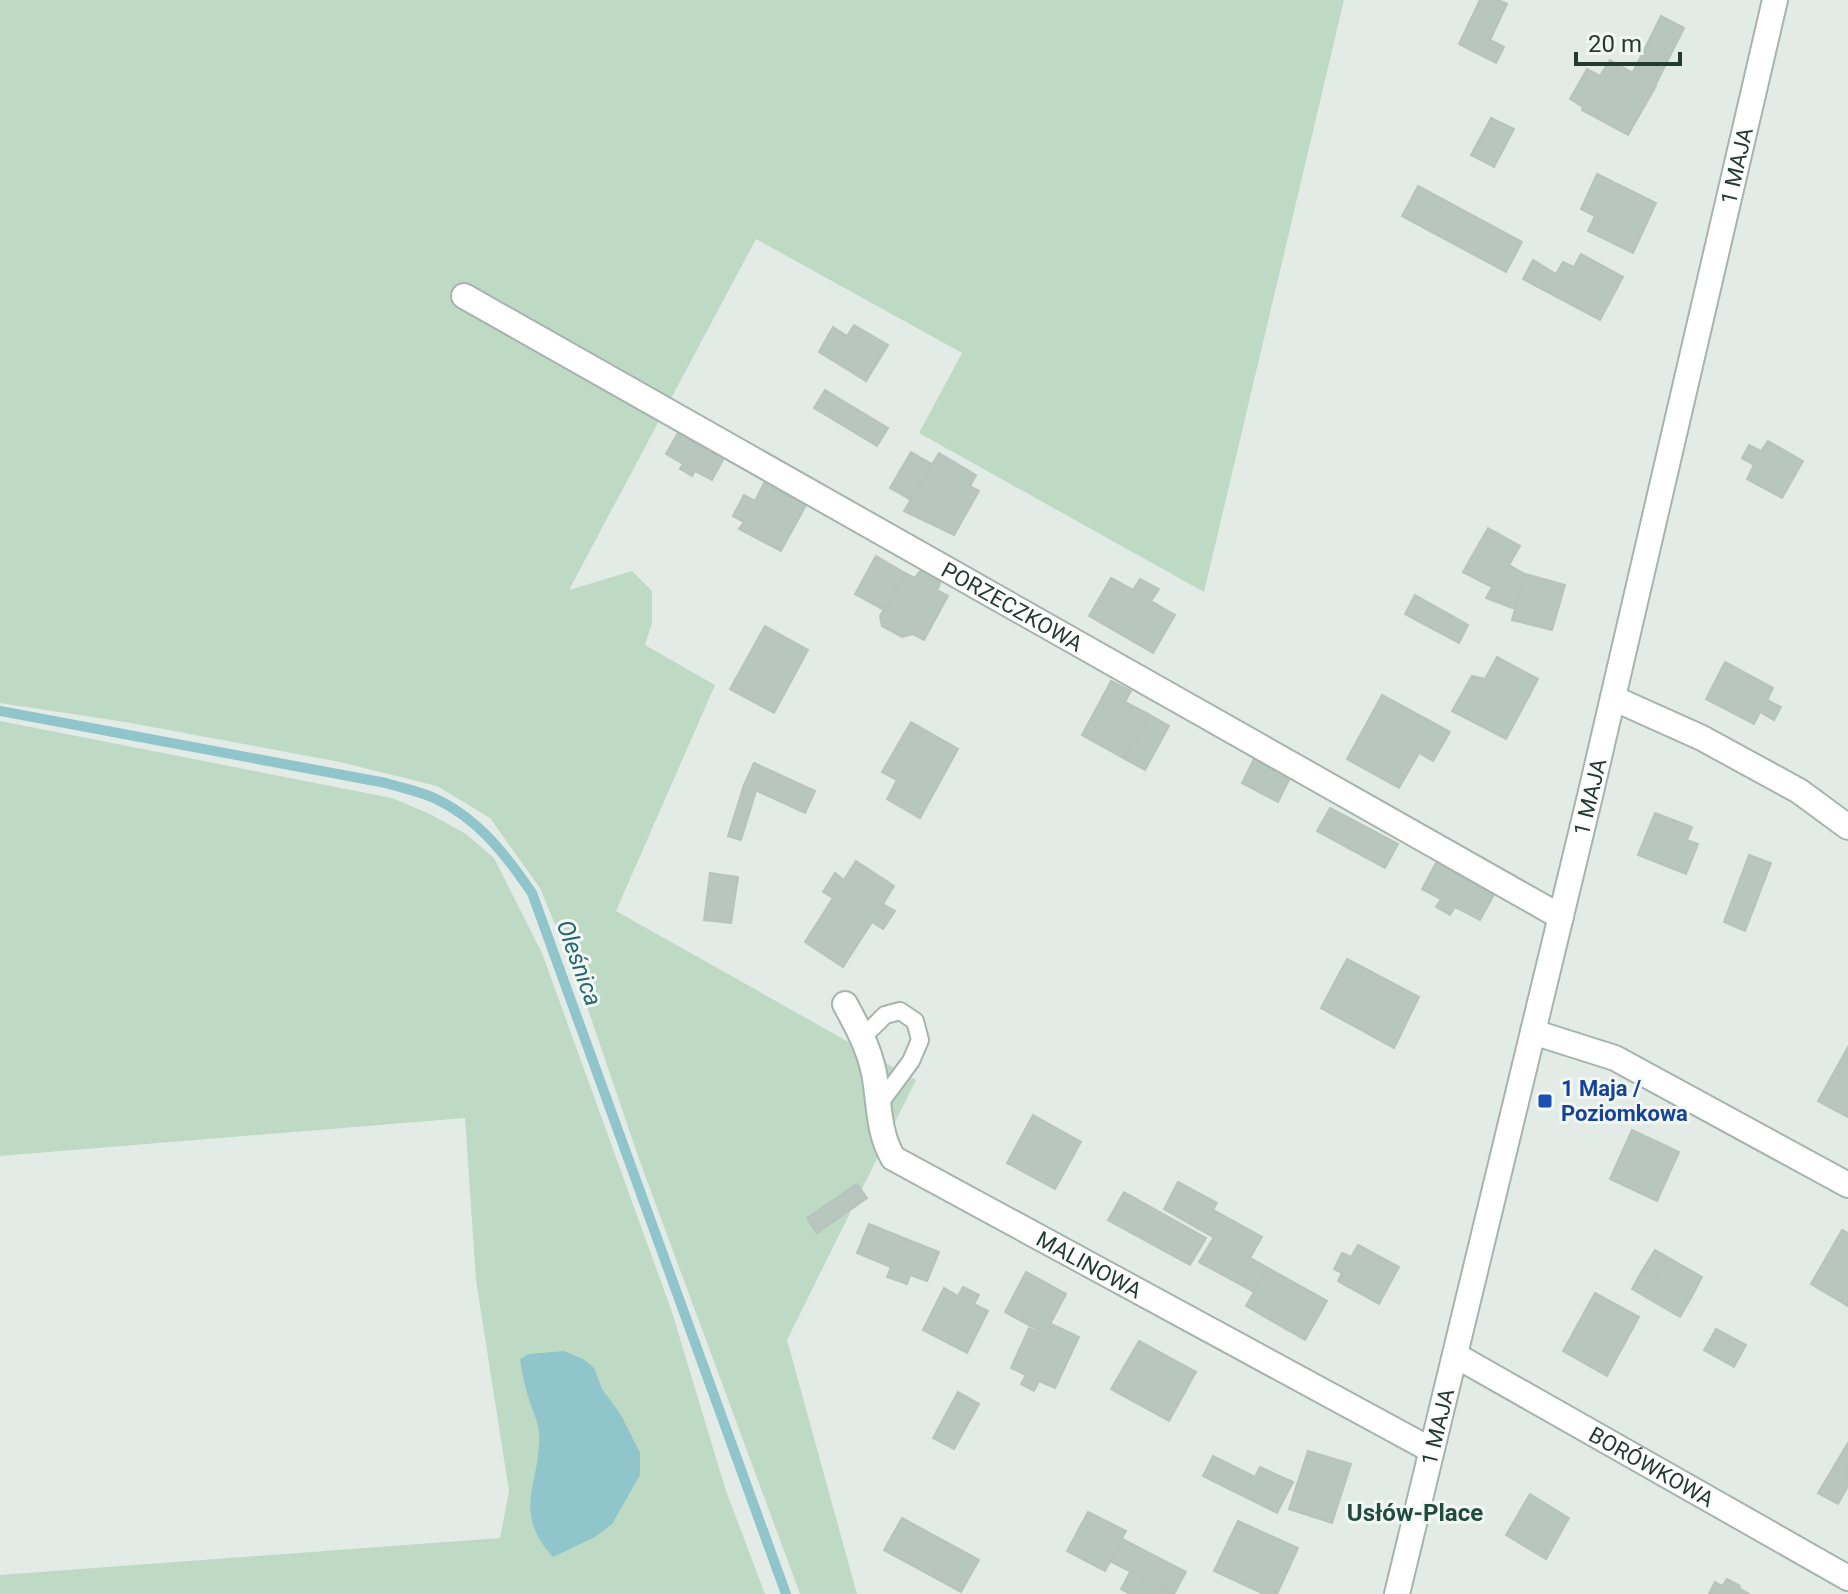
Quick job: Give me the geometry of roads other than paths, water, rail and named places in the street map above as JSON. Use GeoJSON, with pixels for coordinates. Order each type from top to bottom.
{"type":"FeatureCollection","features":[{"type":"Feature","properties":{"kind":"street","name":"1 MAJA"},"geometry":{"type":"LineString","coordinates":[[1397,1594],[1613,698],[1775,0]]}},
{"type":"Feature","properties":{"kind":"street","name":"PORZECZKOWA"},"geometry":{"type":"LineString","coordinates":[[464,296],[1561,917]]}},
{"type":"Feature","properties":{"kind":"street"},"geometry":{"type":"LineString","coordinates":[[1613,698],[1702,738],[1785,783],[1848,827]]}},
{"type":"Feature","properties":{"kind":"street","name":"MALINOWA"},"geometry":{"type":"LineString","coordinates":[[845,1004],[863,1037],[874,1073],[880,1131],[893,1158],[1431,1450]]}},
{"type":"Feature","properties":{"kind":"street"},"geometry":{"type":"LineString","coordinates":[[1533,1032],[1615,1058],[1848,1185]]}},
{"type":"Feature","properties":{"kind":"street","name":"BORÓWKOWA"},"geometry":{"type":"LineString","coordinates":[[1455,1355],[1848,1578]]}},
{"type":"Feature","properties":{"kind":"lane"},"geometry":{"type":"LineString","coordinates":[[863,1037],[885,1015],[900,1011],[915,1021],[920,1040],[911,1061],[877,1107]]}},
{"type":"Feature","properties":{"kind":"water"},"geometry":{"type":"Polygon","coordinates":[[[564,1351],[583,1359],[594,1368],[602,1389],[621,1415],[640,1453],[640,1475],[612,1524],[595,1537],[553,1557],[540,1540],[530,1510],[539,1432],[520,1359],[529,1354],[564,1351]]]}},
{"type":"Feature","properties":{"kind":"waterway","name":"Oleśnica"},"geometry":{"type":"LineString","coordinates":[[0,711],[386,783],[450,806],[477,827],[501,852],[532,893],[786,1594]]}},
{"type":"Feature","properties":{"kind":"place","name":"1 Maja / Poziomkowa"},"geometry":{"type":"Point","coordinates":[1545,1101]}},
{"type":"Feature","properties":{"kind":"district","name":"Usłów-Place"},"geometry":{"type":"Point","coordinates":[1415,1513]}}]}
